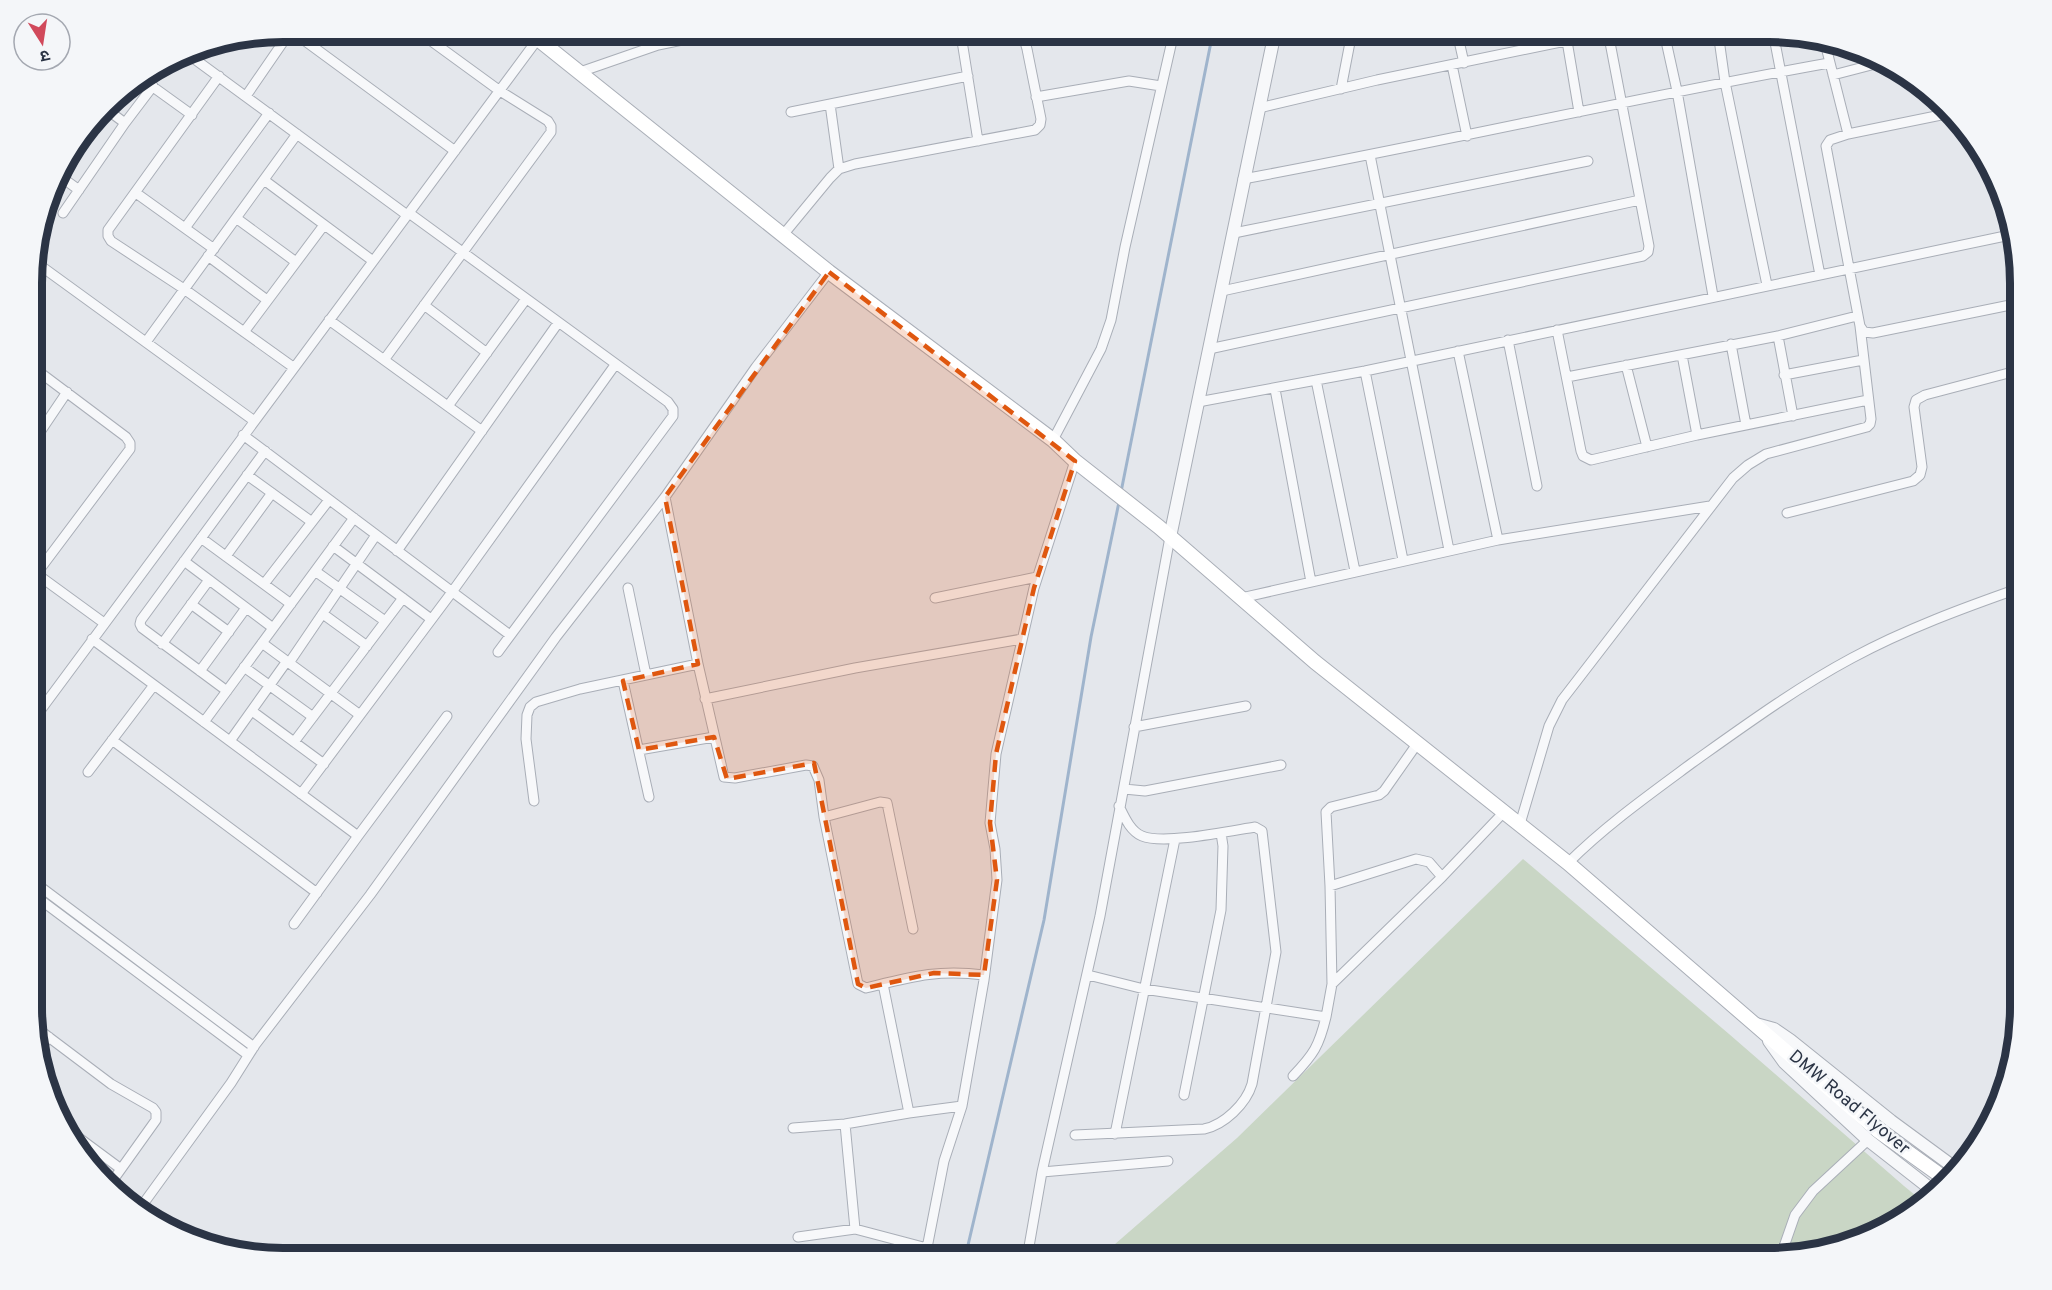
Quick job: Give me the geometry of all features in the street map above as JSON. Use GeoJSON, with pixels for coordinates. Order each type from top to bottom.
{"type":"FeatureCollection","features":[{"type":"Feature","properties":{"kind":"main road","name":"DMW Road Flyover"},"geometry":{"type":"LineString","coordinates":[[546,42],[580,72],[830,272],[1053,440],[1080,465],[1159,527],[1315,663],[1568,863],[1877,1130],[1941,1175]]}},
{"type":"Feature","properties":{"kind":"street"},"geometry":{"type":"LineString","coordinates":[[246,96],[285,42]]}},
{"type":"Feature","properties":{"kind":"street"},"geometry":{"type":"LineString","coordinates":[[306,42],[455,151]]}},
{"type":"Feature","properties":{"kind":"street"},"geometry":{"type":"LineString","coordinates":[[384,360],[551,132],[548,121],[500,91],[433,42]]}},
{"type":"Feature","properties":{"kind":"street"},"geometry":{"type":"LineString","coordinates":[[42,708],[500,91],[532,42]]}},
{"type":"Feature","properties":{"kind":"street"},"geometry":{"type":"LineString","coordinates":[[580,72],[673,42]]}},
{"type":"Feature","properties":{"kind":"street"},"geometry":{"type":"LineString","coordinates":[[962,42],[978,141]]}},
{"type":"Feature","properties":{"kind":"street"},"geometry":{"type":"LineString","coordinates":[[783,235],[839,169],[1035,130],[1040,125],[1041,119],[1026,42]]}},
{"type":"Feature","properties":{"kind":"street"},"geometry":{"type":"LineString","coordinates":[[1053,440],[1101,349],[1111,320],[1125,247],[1172,42]]}},
{"type":"Feature","properties":{"kind":"street"},"geometry":{"type":"LineString","coordinates":[[1029,1248],[1042,1172],[1088,975],[1170,537],[1273,42]]}},
{"type":"Feature","properties":{"kind":"street"},"geometry":{"type":"LineString","coordinates":[[1341,89],[1350,42]]}},
{"type":"Feature","properties":{"kind":"street"},"geometry":{"type":"LineString","coordinates":[[1459,42],[1464,63]]}},
{"type":"Feature","properties":{"kind":"street"},"geometry":{"type":"LineString","coordinates":[[1259,108],[1562,42]]}},
{"type":"Feature","properties":{"kind":"street"},"geometry":{"type":"LineString","coordinates":[[1567,42],[1579,112]]}},
{"type":"Feature","properties":{"kind":"street"},"geometry":{"type":"LineString","coordinates":[[1209,349],[1643,256],[1648,252],[1649,246],[1610,42]]}},
{"type":"Feature","properties":{"kind":"street"},"geometry":{"type":"LineString","coordinates":[[1666,42],[1713,296]]}},
{"type":"Feature","properties":{"kind":"street"},"geometry":{"type":"LineString","coordinates":[[1719,42],[1725,82],[1767,285]]}},
{"type":"Feature","properties":{"kind":"street"},"geometry":{"type":"LineString","coordinates":[[1775,42],[1820,275]]}},
{"type":"Feature","properties":{"kind":"street"},"geometry":{"type":"LineString","coordinates":[[1826,49],[1848,134]]}},
{"type":"Feature","properties":{"kind":"street"},"geometry":{"type":"LineString","coordinates":[[195,59],[668,402],[673,409],[673,416],[498,652]]}},
{"type":"Feature","properties":{"kind":"street"},"geometry":{"type":"LineString","coordinates":[[1243,179],[1829,63]]}},
{"type":"Feature","properties":{"kind":"street"},"geometry":{"type":"LineString","coordinates":[[1452,65],[1467,136]]}},
{"type":"Feature","properties":{"kind":"street"},"geometry":{"type":"LineString","coordinates":[[1833,75],[1871,65]]}},
{"type":"Feature","properties":{"kind":"street"},"geometry":{"type":"LineString","coordinates":[[219,76],[108,230],[108,236],[111,241],[293,367]]}},
{"type":"Feature","properties":{"kind":"street"},"geometry":{"type":"LineString","coordinates":[[791,112],[968,76]]}},
{"type":"Feature","properties":{"kind":"street"},"geometry":{"type":"LineString","coordinates":[[1036,97],[1129,81],[1161,86]]}},
{"type":"Feature","properties":{"kind":"street"},"geometry":{"type":"LineString","coordinates":[[149,83],[192,114]]}},
{"type":"Feature","properties":{"kind":"street"},"geometry":{"type":"LineString","coordinates":[[63,213],[153,86]]}},
{"type":"Feature","properties":{"kind":"street"},"geometry":{"type":"LineString","coordinates":[[830,104],[839,169]]}},
{"type":"Feature","properties":{"kind":"street"},"geometry":{"type":"LineString","coordinates":[[185,228],[269,113]]}},
{"type":"Feature","properties":{"kind":"street"},"geometry":{"type":"LineString","coordinates":[[112,114],[125,123]]}},
{"type":"Feature","properties":{"kind":"street"},"geometry":{"type":"LineString","coordinates":[[1520,824],[1550,726],[1562,700],[1733,478],[1766,454],[1870,424],[1872,419],[1858,321],[1826,146],[1830,140],[1848,134],[1941,115]]}},
{"type":"Feature","properties":{"kind":"street"},"geometry":{"type":"LineString","coordinates":[[146,342],[297,134]]}},
{"type":"Feature","properties":{"kind":"street"},"geometry":{"type":"LineString","coordinates":[[1370,155],[1449,550]]}},
{"type":"Feature","properties":{"kind":"street"},"geometry":{"type":"LineString","coordinates":[[1234,233],[1588,161]]}},
{"type":"Feature","properties":{"kind":"street"},"geometry":{"type":"LineString","coordinates":[[65,180],[79,190]]}},
{"type":"Feature","properties":{"kind":"street"},"geometry":{"type":"LineString","coordinates":[[264,180],[373,261]]}},
{"type":"Feature","properties":{"kind":"street"},"geometry":{"type":"LineString","coordinates":[[136,193],[185,228],[267,300]]}},
{"type":"Feature","properties":{"kind":"street"},"geometry":{"type":"LineString","coordinates":[[1222,291],[1640,200]]}},
{"type":"Feature","properties":{"kind":"street"},"geometry":{"type":"LineString","coordinates":[[236,218],[297,262]]}},
{"type":"Feature","properties":{"kind":"street"},"geometry":{"type":"LineString","coordinates":[[244,332],[324,225]]}},
{"type":"Feature","properties":{"kind":"street"},"geometry":{"type":"LineString","coordinates":[[1198,402],[1365,371],[2005,236]]}},
{"type":"Feature","properties":{"kind":"street"},"geometry":{"type":"LineString","coordinates":[[43,267],[254,420]]}},
{"type":"Feature","properties":{"kind":"street"},"geometry":{"type":"LineString","coordinates":[[143,1203],[231,1083],[251,1051],[370,895],[556,637],[665,496],[756,367],[830,272]]}},
{"type":"Feature","properties":{"kind":"street"},"geometry":{"type":"LineString","coordinates":[[448,406],[526,300]]}},
{"type":"Feature","properties":{"kind":"street"},"geometry":{"type":"LineString","coordinates":[[424,305],[487,353]]}},
{"type":"Feature","properties":{"kind":"street"},"geometry":{"type":"LineString","coordinates":[[1858,321],[1864,332],[1873,333],[2010,305]]}},
{"type":"Feature","properties":{"kind":"street"},"geometry":{"type":"LineString","coordinates":[[329,320],[482,431]]}},
{"type":"Feature","properties":{"kind":"street"},"geometry":{"type":"LineString","coordinates":[[1567,377],[1858,321]]}},
{"type":"Feature","properties":{"kind":"street"},"geometry":{"type":"LineString","coordinates":[[397,551],[558,323]]}},
{"type":"Feature","properties":{"kind":"street"},"geometry":{"type":"LineString","coordinates":[[1557,330],[1583,456],[1591,460],[1697,435],[1868,400]]}},
{"type":"Feature","properties":{"kind":"street"},"geometry":{"type":"LineString","coordinates":[[1778,336],[1793,416]]}},
{"type":"Feature","properties":{"kind":"street"},"geometry":{"type":"LineString","coordinates":[[1508,340],[1537,486]]}},
{"type":"Feature","properties":{"kind":"street"},"geometry":{"type":"LineString","coordinates":[[1731,344],[1746,425]]}},
{"type":"Feature","properties":{"kind":"street"},"geometry":{"type":"LineString","coordinates":[[1458,351],[1498,540]]}},
{"type":"Feature","properties":{"kind":"street"},"geometry":{"type":"LineString","coordinates":[[1682,355],[1697,435]]}},
{"type":"Feature","properties":{"kind":"street"},"geometry":{"type":"LineString","coordinates":[[1784,375],[1863,360]]}},
{"type":"Feature","properties":{"kind":"street"},"geometry":{"type":"LineString","coordinates":[[301,794],[452,592],[615,365]]}},
{"type":"Feature","properties":{"kind":"street"},"geometry":{"type":"LineString","coordinates":[[1626,365],[1647,447]]}},
{"type":"Feature","properties":{"kind":"street"},"geometry":{"type":"LineString","coordinates":[[1365,371],[1403,560]]}},
{"type":"Feature","properties":{"kind":"street"},"geometry":{"type":"LineString","coordinates":[[1787,513],[1913,481],[1920,475],[1922,467],[1914,406],[1916,400],[1925,395],[2010,373]]}},
{"type":"Feature","properties":{"kind":"street"},"geometry":{"type":"LineString","coordinates":[[42,374],[126,437],[130,443],[130,449],[42,564]]}},
{"type":"Feature","properties":{"kind":"street"},"geometry":{"type":"LineString","coordinates":[[1316,380],[1355,571]]}},
{"type":"Feature","properties":{"kind":"street"},"geometry":{"type":"LineString","coordinates":[[1275,389],[1311,582]]}},
{"type":"Feature","properties":{"kind":"street"},"geometry":{"type":"LineString","coordinates":[[42,429],[67,392]]}},
{"type":"Feature","properties":{"kind":"street"},"geometry":{"type":"LineString","coordinates":[[243,435],[510,635]]}},
{"type":"Feature","properties":{"kind":"street"},"geometry":{"type":"LineString","coordinates":[[227,691],[162,644],[140,624],[265,451]]}},
{"type":"Feature","properties":{"kind":"street"},"geometry":{"type":"LineString","coordinates":[[928,1248],[944,1161],[962,1106],[984,975],[997,880],[990,823],[996,754],[1037,577],[1080,465]]}},
{"type":"Feature","properties":{"kind":"street"},"geometry":{"type":"LineString","coordinates":[[247,475],[312,522]]}},
{"type":"Feature","properties":{"kind":"street"},"geometry":{"type":"LineString","coordinates":[[226,556],[272,493]]}},
{"type":"Feature","properties":{"kind":"street"},"geometry":{"type":"LineString","coordinates":[[665,496],[721,770],[727,779],[806,765],[816,769],[856,980],[862,987],[919,974],[958,972],[984,975]]}},
{"type":"Feature","properties":{"kind":"street"},"geometry":{"type":"LineString","coordinates":[[264,584],[329,500]]}},
{"type":"Feature","properties":{"kind":"street"},"geometry":{"type":"LineString","coordinates":[[1240,598],[1498,540],[1710,506]]}},
{"type":"Feature","properties":{"kind":"street"},"geometry":{"type":"LineString","coordinates":[[204,722],[354,518]]}},
{"type":"Feature","properties":{"kind":"street"},"geometry":{"type":"LineString","coordinates":[[230,741],[341,590],[356,563],[376,535]]}},
{"type":"Feature","properties":{"kind":"street"},"geometry":{"type":"LineString","coordinates":[[201,538],[291,604]]}},
{"type":"Feature","properties":{"kind":"street"},"geometry":{"type":"LineString","coordinates":[[333,546],[431,620]]}},
{"type":"Feature","properties":{"kind":"street"},"geometry":{"type":"LineString","coordinates":[[184,561],[273,628]]}},
{"type":"Feature","properties":{"kind":"street"},"geometry":{"type":"LineString","coordinates":[[315,571],[385,621]]}},
{"type":"Feature","properties":{"kind":"street"},"geometry":{"type":"LineString","coordinates":[[935,598],[1037,577]]}},
{"type":"Feature","properties":{"kind":"street"},"geometry":{"type":"LineString","coordinates":[[42,580],[104,623]]}},
{"type":"Feature","properties":{"kind":"street"},"geometry":{"type":"LineString","coordinates":[[162,644],[209,580]]}},
{"type":"Feature","properties":{"kind":"street"},"geometry":{"type":"LineString","coordinates":[[628,588],[646,675]]}},
{"type":"Feature","properties":{"kind":"street"},"geometry":{"type":"LineString","coordinates":[[1568,863],[1663,784],[1759,715],[1861,654],[1959,609],[2010,591]]}},
{"type":"Feature","properties":{"kind":"street"},"geometry":{"type":"LineString","coordinates":[[294,742],[403,598]]}},
{"type":"Feature","properties":{"kind":"street"},"geometry":{"type":"LineString","coordinates":[[191,604],[229,632]]}},
{"type":"Feature","properties":{"kind":"street"},"geometry":{"type":"LineString","coordinates":[[200,671],[246,608]]}},
{"type":"Feature","properties":{"kind":"street"},"geometry":{"type":"LineString","coordinates":[[323,614],[366,646]]}},
{"type":"Feature","properties":{"kind":"street"},"geometry":{"type":"LineString","coordinates":[[92,639],[358,836]]}},
{"type":"Feature","properties":{"kind":"street"},"geometry":{"type":"LineString","coordinates":[[705,699],[855,668],[1022,639]]}},
{"type":"Feature","properties":{"kind":"street"},"geometry":{"type":"LineString","coordinates":[[262,643],[360,715]]}},
{"type":"Feature","properties":{"kind":"street"},"geometry":{"type":"LineString","coordinates":[[534,801],[526,739],[527,715],[530,707],[536,702],[580,689],[698,664]]}},
{"type":"Feature","properties":{"kind":"street"},"geometry":{"type":"LineString","coordinates":[[244,668],[313,717]]}},
{"type":"Feature","properties":{"kind":"street"},"geometry":{"type":"LineString","coordinates":[[623,681],[649,797]]}},
{"type":"Feature","properties":{"kind":"street"},"geometry":{"type":"LineString","coordinates":[[88,772],[154,685]]}},
{"type":"Feature","properties":{"kind":"street"},"geometry":{"type":"LineString","coordinates":[[1134,727],[1246,706]]}},
{"type":"Feature","properties":{"kind":"street"},"geometry":{"type":"LineString","coordinates":[[252,711],[324,764]]}},
{"type":"Feature","properties":{"kind":"street"},"geometry":{"type":"LineString","coordinates":[[294,924],[447,716]]}},
{"type":"Feature","properties":{"kind":"street"},"geometry":{"type":"LineString","coordinates":[[639,750],[714,737]]}},
{"type":"Feature","properties":{"kind":"street"},"geometry":{"type":"LineString","coordinates":[[112,740],[317,893]]}},
{"type":"Feature","properties":{"kind":"street"},"geometry":{"type":"LineString","coordinates":[[1293,1076],[1314,1053],[1321,1040],[1332,984],[1330,885],[1325,815],[1328,808],[1379,795],[1417,744]]}},
{"type":"Feature","properties":{"kind":"street"},"geometry":{"type":"LineString","coordinates":[[1124,789],[1145,791],[1281,765]]}},
{"type":"Feature","properties":{"kind":"street"},"geometry":{"type":"LineString","coordinates":[[824,817],[880,802],[887,803],[913,928]]}},
{"type":"Feature","properties":{"kind":"street"},"geometry":{"type":"LineString","coordinates":[[1075,1135],[1204,1129],[1219,1124],[1247,1099],[1250,1094],[1276,952],[1262,831],[1255,827],[1175,838],[1140,836],[1129,824],[1119,806]]}},
{"type":"Feature","properties":{"kind":"street"},"geometry":{"type":"LineString","coordinates":[[1332,984],[1442,877],[1504,812]]}},
{"type":"Feature","properties":{"kind":"street"},"geometry":{"type":"LineString","coordinates":[[1184,1095],[1221,910],[1223,846],[1221,833]]}},
{"type":"Feature","properties":{"kind":"street"},"geometry":{"type":"LineString","coordinates":[[1115,1134],[1175,838]]}},
{"type":"Feature","properties":{"kind":"street"},"geometry":{"type":"LineString","coordinates":[[1330,885],[1416,860],[1429,862],[1442,877]]}},
{"type":"Feature","properties":{"kind":"street"},"geometry":{"type":"LineString","coordinates":[[42,888],[251,1051]]}},
{"type":"Feature","properties":{"kind":"street"},"geometry":{"type":"LineString","coordinates":[[42,901],[251,1051]]}},
{"type":"Feature","properties":{"kind":"street"},"geometry":{"type":"LineString","coordinates":[[1088,975],[1144,989],[1326,1017]]}},
{"type":"Feature","properties":{"kind":"street"},"geometry":{"type":"LineString","coordinates":[[883,984],[909,1113]]}},
{"type":"Feature","properties":{"kind":"street"},"geometry":{"type":"LineString","coordinates":[[1756,1024],[1784,1062],[1868,1140],[1929,1187]]}},
{"type":"Feature","properties":{"kind":"street"},"geometry":{"type":"LineString","coordinates":[[1756,1024],[1774,1029],[1790,1040],[1891,1121],[1951,1165]]}},
{"type":"Feature","properties":{"kind":"street"},"geometry":{"type":"LineString","coordinates":[[44,1033],[111,1084],[153,1108],[156,1112],[156,1120],[114,1178]]}},
{"type":"Feature","properties":{"kind":"street"},"geometry":{"type":"LineString","coordinates":[[45,1042],[49,1037]]}},
{"type":"Feature","properties":{"kind":"street"},"geometry":{"type":"LineString","coordinates":[[793,1128],[845,1124],[962,1106]]}},
{"type":"Feature","properties":{"kind":"street"},"geometry":{"type":"LineString","coordinates":[[845,1124],[855,1229]]}},
{"type":"Feature","properties":{"kind":"street"},"geometry":{"type":"LineString","coordinates":[[1784,1247],[1795,1215],[1813,1191],[1868,1140]]}},
{"type":"Feature","properties":{"kind":"street"},"geometry":{"type":"LineString","coordinates":[[83,1141],[121,1169]]}},
{"type":"Feature","properties":{"kind":"street"},"geometry":{"type":"LineString","coordinates":[[1042,1172],[1168,1161]]}},
{"type":"Feature","properties":{"kind":"street"},"geometry":{"type":"LineString","coordinates":[[798,1237],[855,1229],[912,1248]]}},
{"type":"Feature","properties":{"kind":"highlighted area"},"geometry":{"type":"Polygon","coordinates":[[[829,272],[1075,461],[1034,588],[996,754],[990,823],[997,880],[984,975],[934,973],[866,988],[858,984],[814,763],[727,779],[714,737],[639,750],[623,681],[698,664],[665,497],[829,272]]]}},
{"type":"Feature","properties":{"kind":"green space"},"geometry":{"type":"Polygon","coordinates":[[[1523,859],[1917,1197],[1889,1216],[1861,1230],[1831,1240],[1785,1247],[1110,1248],[1237,1138],[1523,859]]]}},
{"type":"Feature","properties":{"kind":"waterway"},"geometry":{"type":"LineString","coordinates":[[1121,492],[1211,42]]}},
{"type":"Feature","properties":{"kind":"waterway"},"geometry":{"type":"LineString","coordinates":[[967,1248],[1044,920],[1091,637],[1119,502]]}}]}
